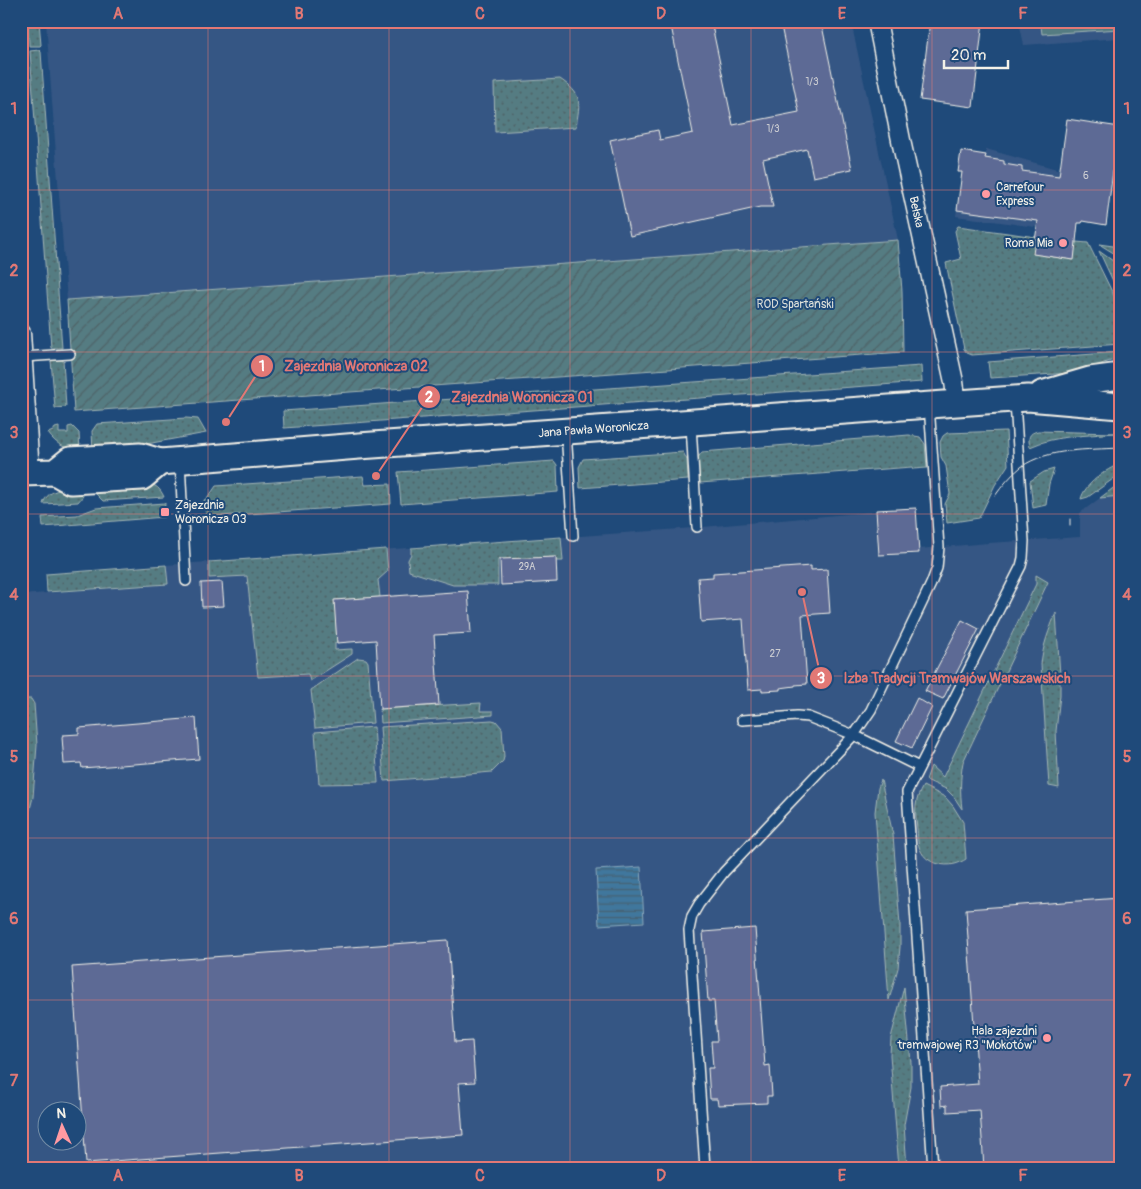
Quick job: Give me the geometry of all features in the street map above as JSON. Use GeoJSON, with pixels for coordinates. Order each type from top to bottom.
{"type":"FeatureCollection","features":[{"type":"Feature","properties":{"kind":"street","name":"Bełska"},"geometry":{"type":"LineString","coordinates":[[877,21],[957,403]]}},
{"type":"Feature","properties":{"kind":"street"},"geometry":{"type":"LineString","coordinates":[[21,333],[26,473],[55,472],[71,481],[142,477],[170,462]]}},
{"type":"Feature","properties":{"kind":"street","name":"Jana Pawła Woronicza"},"geometry":{"type":"LineString","coordinates":[[1021,398],[1090,380],[1120,376]]}},
{"type":"Feature","properties":{"kind":"street","name":"Jana Pawła Woronicza"},"geometry":{"type":"LineString","coordinates":[[170,462],[359,446],[1021,398],[1120,406]]}},
{"type":"Feature","properties":{"kind":"lane"},"geometry":{"type":"LineString","coordinates":[[23,357],[70,354]]}},
{"type":"Feature","properties":{"kind":"lane"},"geometry":{"type":"LineString","coordinates":[[933,1168],[907,792],[1023,558],[1021,398]]}},
{"type":"Feature","properties":{"kind":"lane"},"geometry":{"type":"LineString","coordinates":[[705,1168],[690,930],[692,916],[724,872],[854,735],[871,710],[931,584],[937,568],[939,541],[929,405]]}},
{"type":"Feature","properties":{"kind":"lane"},"geometry":{"type":"LineString","coordinates":[[690,422],[697,527]]}},
{"type":"Feature","properties":{"kind":"lane"},"geometry":{"type":"LineString","coordinates":[[566,431],[573,536]]}},
{"type":"Feature","properties":{"kind":"lane"},"geometry":{"type":"LineString","coordinates":[[170,462],[186,581]]}},
{"type":"Feature","properties":{"kind":"lane"},"geometry":{"type":"LineString","coordinates":[[742,720],[808,717],[854,735],[919,767]]}},
{"type":"Feature","properties":{"kind":"shaded area"},"geometry":{"type":"Polygon","coordinates":[[[46,21],[844,21],[853,31],[898,240],[67,300],[46,21]]]}},
{"type":"Feature","properties":{"kind":"shaded area"},"geometry":{"type":"Polygon","coordinates":[[[1019,21],[1120,21],[1120,38],[1024,45],[1019,21]]]}},
{"type":"Feature","properties":{"kind":"shaded area"},"geometry":{"type":"Polygon","coordinates":[[[986,149],[1060,170],[1051,229],[956,216],[962,173],[958,172],[961,151],[986,154],[986,149]]]}},
{"type":"Feature","properties":{"kind":"shaded area"},"geometry":{"type":"Polygon","coordinates":[[[1120,496],[1120,1168],[21,1168],[21,595],[168,584],[166,565],[681,529],[916,508],[919,549],[1080,537],[1080,513],[1100,498],[1120,496]]]}},
{"type":"Feature","properties":{"kind":"shaded area"},"geometry":{"type":"Polygon","coordinates":[[[641,867],[644,922],[599,925],[596,870],[641,867]]]}},
{"type":"Feature","properties":{"kind":"green space"},"geometry":{"type":"Polygon","coordinates":[[[28,21],[39,21],[40,46],[29,46],[28,21]]]}},
{"type":"Feature","properties":{"kind":"green space"},"geometry":{"type":"Polygon","coordinates":[[[1120,21],[1120,29],[1042,34],[1041,26],[1120,21]]]}},
{"type":"Feature","properties":{"kind":"green space"},"geometry":{"type":"Polygon","coordinates":[[[39,50],[41,52],[62,348],[51,348],[30,51],[39,50]]]}},
{"type":"Feature","properties":{"kind":"green space"},"geometry":{"type":"Polygon","coordinates":[[[560,79],[573,90],[578,99],[576,127],[495,132],[494,83],[560,79]]]}},
{"type":"Feature","properties":{"kind":"green space"},"geometry":{"type":"Polygon","coordinates":[[[958,226],[1036,237],[1034,254],[1073,260],[1076,242],[1088,243],[1120,308],[1120,344],[972,355],[967,353],[964,349],[946,263],[961,259],[955,231],[958,226]]]}},
{"type":"Feature","properties":{"kind":"green space","name":"ROD Spartański"},"geometry":{"type":"Polygon","coordinates":[[[898,240],[902,291],[903,352],[74,412],[67,300],[898,240]]]}},
{"type":"Feature","properties":{"kind":"green space"},"geometry":{"type":"Polygon","coordinates":[[[1099,244],[1120,247],[1120,257],[1099,244]]]}},
{"type":"Feature","properties":{"kind":"green space"},"geometry":{"type":"Polygon","coordinates":[[[1099,251],[1120,266],[1120,296],[1099,251]]]}},
{"type":"Feature","properties":{"kind":"green space"},"geometry":{"type":"Polygon","coordinates":[[[1120,352],[1120,358],[1072,373],[990,378],[988,362],[1120,352]]]}},
{"type":"Feature","properties":{"kind":"green space"},"geometry":{"type":"Polygon","coordinates":[[[51,360],[63,360],[66,407],[55,408],[51,360]]]}},
{"type":"Feature","properties":{"kind":"green space"},"geometry":{"type":"Polygon","coordinates":[[[921,366],[922,382],[284,428],[283,411],[921,366]]]}},
{"type":"Feature","properties":{"kind":"green space"},"geometry":{"type":"Polygon","coordinates":[[[186,418],[198,419],[206,433],[103,452],[93,452],[92,431],[97,424],[186,418]]]}},
{"type":"Feature","properties":{"kind":"green space"},"geometry":{"type":"Polygon","coordinates":[[[72,426],[79,433],[80,452],[58,444],[48,433],[59,427],[59,433],[68,433],[68,427],[72,426]]]}},
{"type":"Feature","properties":{"kind":"green space"},"geometry":{"type":"Polygon","coordinates":[[[1006,431],[1008,465],[995,485],[979,518],[947,523],[945,504],[950,494],[946,466],[941,457],[940,442],[943,436],[947,433],[1006,431]]]}},
{"type":"Feature","properties":{"kind":"green space"},"geometry":{"type":"Polygon","coordinates":[[[1038,431],[1114,433],[1061,438],[1030,447],[1030,436],[1038,431]]]}},
{"type":"Feature","properties":{"kind":"green space"},"geometry":{"type":"Polygon","coordinates":[[[909,435],[920,437],[925,444],[927,468],[913,469],[912,467],[700,483],[697,459],[702,452],[909,435]]]}},
{"type":"Feature","properties":{"kind":"green space"},"geometry":{"type":"Polygon","coordinates":[[[683,452],[687,460],[688,480],[580,488],[579,467],[583,459],[683,452]]]}},
{"type":"Feature","properties":{"kind":"green space"},"geometry":{"type":"Polygon","coordinates":[[[554,461],[557,465],[558,492],[401,504],[398,472],[554,461]]]}},
{"type":"Feature","properties":{"kind":"green space"},"geometry":{"type":"Polygon","coordinates":[[[1120,464],[1120,474],[1088,497],[1081,499],[1086,488],[1096,478],[1120,464]]]}},
{"type":"Feature","properties":{"kind":"green space"},"geometry":{"type":"Polygon","coordinates":[[[1054,469],[1049,484],[1046,505],[1033,508],[1030,481],[1044,472],[1054,469]]]}},
{"type":"Feature","properties":{"kind":"green space"},"geometry":{"type":"Polygon","coordinates":[[[363,476],[365,485],[390,484],[391,504],[206,517],[204,500],[207,499],[216,486],[363,476]]]}},
{"type":"Feature","properties":{"kind":"green space"},"geometry":{"type":"Polygon","coordinates":[[[146,483],[157,487],[164,497],[103,501],[96,494],[95,487],[146,483]]]}},
{"type":"Feature","properties":{"kind":"green space"},"geometry":{"type":"Polygon","coordinates":[[[1120,483],[1120,496],[1100,498],[1120,483]]]}},
{"type":"Feature","properties":{"kind":"green space"},"geometry":{"type":"Polygon","coordinates":[[[82,488],[83,496],[78,502],[43,504],[49,494],[59,490],[82,488]]]}},
{"type":"Feature","properties":{"kind":"green space"},"geometry":{"type":"Polygon","coordinates":[[[165,503],[164,517],[43,527],[42,517],[77,515],[96,508],[165,503]]]}},
{"type":"Feature","properties":{"kind":"green space"},"geometry":{"type":"Polygon","coordinates":[[[561,537],[563,561],[556,561],[555,557],[498,560],[498,585],[453,585],[409,571],[408,560],[411,548],[561,537]]]}},
{"type":"Feature","properties":{"kind":"green space"},"geometry":{"type":"Polygon","coordinates":[[[386,549],[388,571],[378,580],[380,597],[335,600],[337,643],[335,643],[335,650],[352,649],[352,654],[310,681],[308,674],[258,677],[247,576],[209,578],[209,562],[386,549]]]}},
{"type":"Feature","properties":{"kind":"green space"},"geometry":{"type":"Polygon","coordinates":[[[21,562],[25,562],[26,595],[21,595],[21,562]]]}},
{"type":"Feature","properties":{"kind":"green space"},"geometry":{"type":"Polygon","coordinates":[[[166,565],[168,584],[47,592],[46,574],[166,565]]]}},
{"type":"Feature","properties":{"kind":"green space"},"geometry":{"type":"Polygon","coordinates":[[[1036,575],[1048,582],[963,762],[961,774],[962,809],[946,789],[926,780],[931,766],[943,777],[1036,584],[1036,575]]]}},
{"type":"Feature","properties":{"kind":"green space"},"geometry":{"type":"Polygon","coordinates":[[[1056,613],[1060,676],[1056,731],[1059,788],[1049,786],[1041,664],[1045,644],[1056,613]]]}},
{"type":"Feature","properties":{"kind":"green space"},"geometry":{"type":"Polygon","coordinates":[[[358,658],[366,659],[368,662],[373,723],[315,728],[311,690],[358,658]]]}},
{"type":"Feature","properties":{"kind":"green space"},"geometry":{"type":"Polygon","coordinates":[[[21,699],[31,699],[34,704],[37,745],[33,797],[21,845],[21,699]]]}},
{"type":"Feature","properties":{"kind":"green space"},"geometry":{"type":"Polygon","coordinates":[[[481,703],[480,711],[493,711],[493,715],[381,723],[380,709],[481,703]]]}},
{"type":"Feature","properties":{"kind":"green space"},"geometry":{"type":"Polygon","coordinates":[[[496,721],[502,728],[504,757],[503,761],[492,772],[384,781],[380,727],[496,721]]]}},
{"type":"Feature","properties":{"kind":"green space"},"geometry":{"type":"Polygon","coordinates":[[[374,727],[378,783],[319,784],[315,732],[374,727]]]}},
{"type":"Feature","properties":{"kind":"green space"},"geometry":{"type":"Polygon","coordinates":[[[881,780],[893,835],[900,925],[898,968],[889,1000],[875,812],[881,780]]]}},
{"type":"Feature","properties":{"kind":"green space"},"geometry":{"type":"Polygon","coordinates":[[[923,786],[945,797],[963,822],[966,859],[951,865],[936,863],[923,855],[918,840],[916,806],[923,786]]]}},
{"type":"Feature","properties":{"kind":"green space"},"geometry":{"type":"Polygon","coordinates":[[[904,987],[911,1063],[911,1087],[904,1125],[907,1168],[899,1168],[890,1055],[891,1038],[904,987]]]}},
{"type":"Feature","properties":{"kind":"building"},"geometry":{"type":"Polygon","coordinates":[[[670,21],[711,21],[733,125],[799,112],[780,21],[821,21],[852,169],[813,177],[807,149],[763,159],[773,207],[760,207],[630,236],[610,140],[658,130],[660,140],[693,133],[670,21]]]}},
{"type":"Feature","properties":{"kind":"building"},"geometry":{"type":"Polygon","coordinates":[[[930,21],[983,21],[973,107],[920,100],[930,21]]]}},
{"type":"Feature","properties":{"kind":"building"},"geometry":{"type":"Polygon","coordinates":[[[1067,119],[1120,127],[1120,148],[1116,148],[1106,225],[1083,221],[1078,223],[1074,260],[1033,254],[1038,221],[957,210],[962,172],[958,172],[961,151],[986,155],[985,158],[1004,161],[1004,164],[1022,167],[1022,171],[1059,176],[1067,119]]]}},
{"type":"Feature","properties":{"kind":"building"},"geometry":{"type":"Polygon","coordinates":[[[916,508],[919,553],[879,555],[876,510],[916,508]]]}},
{"type":"Feature","properties":{"kind":"building"},"geometry":{"type":"Polygon","coordinates":[[[556,557],[557,582],[501,585],[500,559],[556,557]]]}},
{"type":"Feature","properties":{"kind":"building"},"geometry":{"type":"Polygon","coordinates":[[[811,566],[811,570],[827,569],[830,613],[802,615],[807,684],[780,688],[780,690],[748,690],[743,619],[701,622],[698,578],[713,577],[713,573],[811,566]]]}},
{"type":"Feature","properties":{"kind":"building"},"geometry":{"type":"Polygon","coordinates":[[[222,582],[224,606],[202,607],[201,583],[222,582]]]}},
{"type":"Feature","properties":{"kind":"building"},"geometry":{"type":"Polygon","coordinates":[[[468,591],[471,633],[434,635],[439,705],[380,709],[376,640],[337,643],[334,600],[468,591]]]}},
{"type":"Feature","properties":{"kind":"building"},"geometry":{"type":"Polygon","coordinates":[[[962,620],[979,629],[943,699],[925,691],[962,620]]]}},
{"type":"Feature","properties":{"kind":"building"},"geometry":{"type":"Polygon","coordinates":[[[917,698],[932,707],[912,748],[896,741],[917,698]]]}},
{"type":"Feature","properties":{"kind":"building"},"geometry":{"type":"Polygon","coordinates":[[[196,718],[199,759],[82,768],[81,763],[64,764],[62,737],[63,735],[79,734],[79,728],[196,718]]]}},
{"type":"Feature","properties":{"kind":"building","name":"Hala zajezdni tramwajowej R3 \"Mokotów\""},"geometry":{"type":"Polygon","coordinates":[[[1120,898],[1120,1168],[984,1168],[980,1110],[947,1112],[947,1105],[941,1106],[940,1087],[978,1084],[966,909],[1120,898]]]}},
{"type":"Feature","properties":{"kind":"building"},"geometry":{"type":"Polygon","coordinates":[[[755,928],[765,1066],[770,1065],[772,1096],[767,1096],[767,1103],[718,1105],[717,1099],[710,1099],[708,1068],[713,1068],[711,1041],[717,1041],[714,1001],[708,1001],[703,932],[755,928]]]}},
{"type":"Feature","properties":{"kind":"building"},"geometry":{"type":"Polygon","coordinates":[[[448,940],[455,1042],[472,1041],[475,1082],[459,1083],[463,1135],[86,1163],[85,1152],[88,1152],[88,1102],[82,1102],[72,967],[448,940]]]}},
{"type":"Feature","properties":{"kind":"tram line"},"geometry":{"type":"LineString","coordinates":[[995,496],[1021,467],[1043,456],[1069,451],[1120,448]]}},
{"type":"Feature","properties":{"kind":"tram line"},"geometry":{"type":"LineString","coordinates":[[1070,519],[1070,526]]}},
{"type":"Feature","properties":{"kind":"place","name":"Carrefour Express"},"geometry":{"type":"Point","coordinates":[986,194]}},
{"type":"Feature","properties":{"kind":"place","name":"Roma Mia"},"geometry":{"type":"Point","coordinates":[1063,243]}},
{"type":"Feature","properties":{"kind":"place","name":"Zajezdnia Woronicza 02"},"geometry":{"type":"Point","coordinates":[226,422]}},
{"type":"Feature","properties":{"kind":"place","name":"Zajezdnia Woronicza 01"},"geometry":{"type":"Point","coordinates":[376,476]}},
{"type":"Feature","properties":{"kind":"place","name":"Zajezdnia Woronicza 03"},"geometry":{"type":"Point","coordinates":[165,512]}},
{"type":"Feature","properties":{"kind":"place","name":"Izba Tradycji Tramwajów Warszawskich"},"geometry":{"type":"Point","coordinates":[802,592]}},
{"type":"Feature","properties":{"kind":"place","name":"Hala zajezdni tramwajowej R3 \"Mokotów\""},"geometry":{"type":"Point","coordinates":[1047,1038]}}]}
